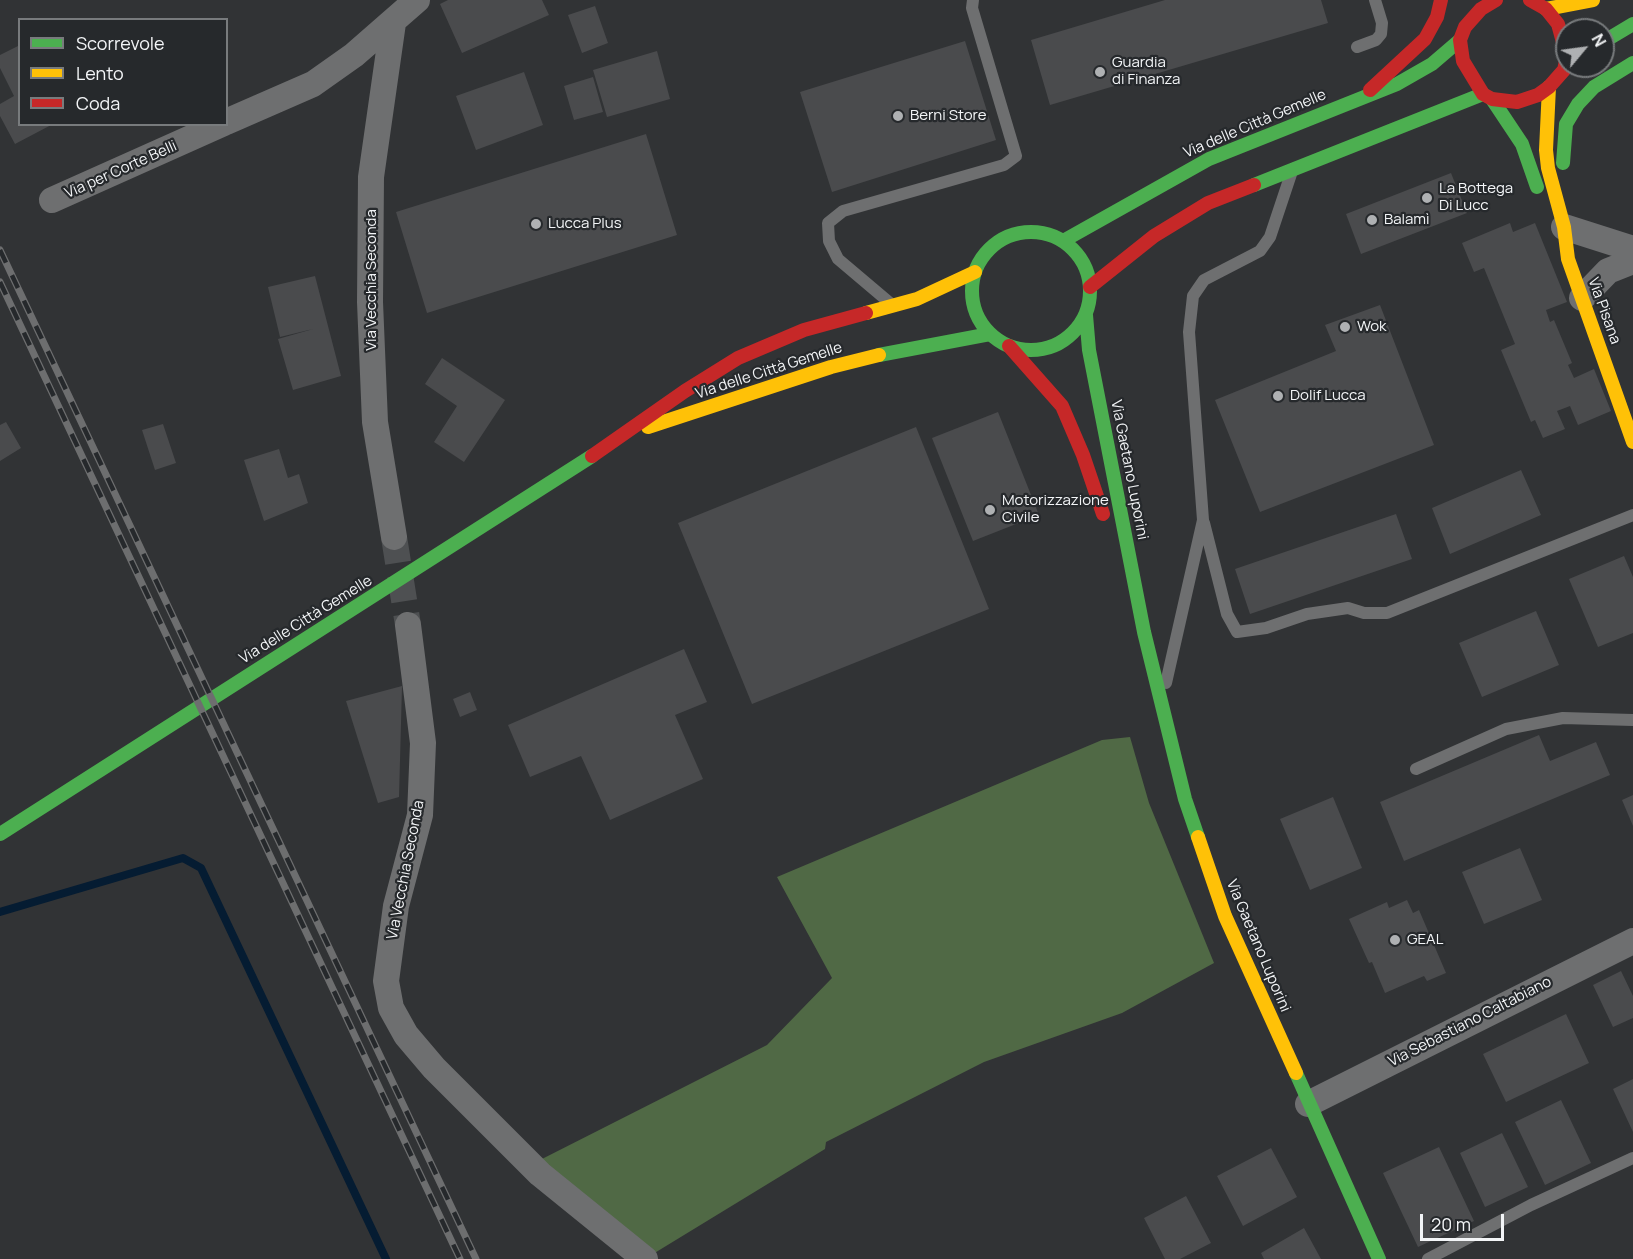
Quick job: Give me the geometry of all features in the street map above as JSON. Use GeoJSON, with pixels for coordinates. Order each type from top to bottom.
{"type":"FeatureCollection","features":[{"type":"Feature","properties":{"kind":"main road"},"geometry":{"type":"LineString","coordinates":[[1360,98],[1425,39],[1437,17],[1441,0]]}},
{"type":"Feature","properties":{"kind":"main road"},"geometry":{"type":"LineString","coordinates":[[1462,34],[1481,9],[1496,0]]}},
{"type":"Feature","properties":{"kind":"main road"},"geometry":{"type":"LineString","coordinates":[[1530,0],[1546,9],[1555,21]]}},
{"type":"Feature","properties":{"kind":"main road"},"geometry":{"type":"LineString","coordinates":[[1546,9],[1593,0]]}},
{"type":"Feature","properties":{"kind":"main road","name":"Via Pisana"},"geometry":{"type":"LineString","coordinates":[[1464,9],[1462,34],[1468,73],[1488,96],[1522,144],[1551,224],[1568,259],[1633,442]]}},
{"type":"Feature","properties":{"kind":"main road"},"geometry":{"type":"LineString","coordinates":[[1615,35],[1633,24]]}},
{"type":"Feature","properties":{"kind":"main road","name":"Via delle Città Gemelle"},"geometry":{"type":"LineString","coordinates":[[1063,241],[1209,159],[1397,84],[1419,72],[1462,34]]}},
{"type":"Feature","properties":{"kind":"main road"},"geometry":{"type":"LineString","coordinates":[[1564,228],[1563,151],[1566,124],[1578,104],[1594,87],[1633,63]]}},
{"type":"Feature","properties":{"kind":"main road"},"geometry":{"type":"LineString","coordinates":[[1090,287],[1154,236],[1189,214],[1293,168],[1488,96],[1517,102],[1538,95],[1558,78]]}},
{"type":"Feature","properties":{"kind":"main road","name":"Via Pisana"},"geometry":{"type":"LineString","coordinates":[[1549,87],[1546,150],[1548,168],[1564,228],[1568,259]]}},
{"type":"Feature","properties":{"kind":"main road"},"geometry":{"type":"LineString","coordinates":[[975,272],[989,249],[1013,234],[1040,232],[1063,241]]}},
{"type":"Feature","properties":{"kind":"main road","name":"Via Gaetano Luporini"},"geometry":{"type":"LineString","coordinates":[[1063,241],[1083,262],[1090,287],[1086,315],[1089,350],[1144,632],[1185,799],[1222,906],[1378,1259]]}},
{"type":"Feature","properties":{"kind":"main road","name":"Via delle Città Gemelle"},"geometry":{"type":"LineString","coordinates":[[0,834],[629,432],[685,391],[738,358],[804,330],[894,306],[938,291],[975,272]]}},
{"type":"Feature","properties":{"kind":"main road","name":"Via Gaetano Luporini"},"geometry":{"type":"LineString","coordinates":[[975,272],[972,288],[974,304],[980,319],[990,334],[1009,346],[1040,378],[1062,406],[1083,455],[1144,632]]}},
{"type":"Feature","properties":{"kind":"main road","name":"Via Gaetano Luporini"},"geometry":{"type":"LineString","coordinates":[[1009,346],[1036,349],[1062,342],[1076,330],[1086,315]]}},
{"type":"Feature","properties":{"kind":"main road","name":"Via delle Città Gemelle"},"geometry":{"type":"LineString","coordinates":[[629,432],[711,408],[831,367],[919,346],[990,334]]}},
{"type":"Feature","properties":{"kind":"street"},"geometry":{"type":"LineString","coordinates":[[228,121],[313,84],[354,55],[417,0]]}},
{"type":"Feature","properties":{"kind":"street","name":"Via Vecchia Seconda"},"geometry":{"type":"LineString","coordinates":[[393,22],[371,177],[370,302],[375,422],[394,537]]}},
{"type":"Feature","properties":{"kind":"street","name":"Via per Corte Belli"},"geometry":{"type":"LineString","coordinates":[[52,200],[218,126]]}},
{"type":"Feature","properties":{"kind":"street"},"geometry":{"type":"LineString","coordinates":[[1564,228],[1633,249]]}},
{"type":"Feature","properties":{"kind":"street"},"geometry":{"type":"LineString","coordinates":[[1582,298],[1608,271],[1633,261]]}},
{"type":"Feature","properties":{"kind":"street","name":"Via Vecchia Seconda"},"geometry":{"type":"LineString","coordinates":[[408,625],[416,671],[423,754],[420,815],[396,906],[386,981],[392,1008],[406,1035],[434,1068],[540,1174],[645,1259]]}},
{"type":"Feature","properties":{"kind":"street","name":"Via Sebastiano Caltabiano"},"geometry":{"type":"LineString","coordinates":[[1308,1104],[1633,941]]}},
{"type":"Feature","properties":{"kind":"lane"},"geometry":{"type":"LineString","coordinates":[[894,306],[838,259],[829,241],[828,223],[843,211],[1004,165],[1016,156],[972,8],[973,0]]}},
{"type":"Feature","properties":{"kind":"lane"},"geometry":{"type":"LineString","coordinates":[[1357,47],[1376,40],[1382,34],[1382,24],[1375,0]]}},
{"type":"Feature","properties":{"kind":"lane"},"geometry":{"type":"LineString","coordinates":[[1293,168],[1273,229],[1260,251],[1204,280],[1192,296],[1189,332],[1203,520],[1227,614],[1237,632],[1266,628],[1306,614],[1348,608],[1364,613],[1387,613],[1633,515]]}},
{"type":"Feature","properties":{"kind":"lane"},"geometry":{"type":"LineString","coordinates":[[1161,708],[1203,520]]}},
{"type":"Feature","properties":{"kind":"lane"},"geometry":{"type":"LineString","coordinates":[[1416,769],[1506,729],[1563,718],[1633,720]]}},
{"type":"Feature","properties":{"kind":"lane"},"geometry":{"type":"LineString","coordinates":[[1428,1259],[1531,1204],[1633,1158]]}},
{"type":"Feature","properties":{"kind":"green space"},"geometry":{"type":"Polygon","coordinates":[[[1130,737],[1149,803],[1214,963],[1122,1013],[984,1062],[826,1142],[825,1149],[648,1257],[538,1161],[767,1045],[832,978],[777,877],[1102,740],[1130,737]]]}},
{"type":"Feature","properties":{"kind":"building"},"geometry":{"type":"Polygon","coordinates":[[[448,0],[542,0],[549,15],[462,53],[440,4],[448,0]]]}},
{"type":"Feature","properties":{"kind":"building","name":"Guardia di Finanza"},"geometry":{"type":"Polygon","coordinates":[[[1165,0],[1321,0],[1328,23],[1050,105],[1031,40],[1165,0]]]}},
{"type":"Feature","properties":{"kind":"building"},"geometry":{"type":"Polygon","coordinates":[[[595,6],[608,43],[582,53],[568,15],[595,6]]]}},
{"type":"Feature","properties":{"kind":"building","name":"Berni Store"},"geometry":{"type":"Polygon","coordinates":[[[965,41],[996,140],[832,192],[800,92],[965,41]]]}},
{"type":"Feature","properties":{"kind":"building"},"geometry":{"type":"Polygon","coordinates":[[[18,46],[18,126],[49,126],[15,144],[0,116],[0,104],[14,96],[0,68],[0,55],[18,46]]]}},
{"type":"Feature","properties":{"kind":"building"},"geometry":{"type":"Polygon","coordinates":[[[657,51],[670,99],[607,117],[593,70],[657,51]]]}},
{"type":"Feature","properties":{"kind":"building"},"geometry":{"type":"Polygon","coordinates":[[[524,72],[543,125],[476,150],[456,96],[524,72]]]}},
{"type":"Feature","properties":{"kind":"building"},"geometry":{"type":"Polygon","coordinates":[[[593,77],[603,112],[574,120],[564,86],[593,77]]]}},
{"type":"Feature","properties":{"kind":"building","name":"Lucca Plus"},"geometry":{"type":"Polygon","coordinates":[[[646,134],[677,235],[427,313],[396,212],[646,134]]]}},
{"type":"Feature","properties":{"kind":"building"},"geometry":{"type":"Polygon","coordinates":[[[1451,173],[1467,213],[1361,254],[1346,214],[1451,173]]]}},
{"type":"Feature","properties":{"kind":"building"},"geometry":{"type":"Polygon","coordinates":[[[1510,223],[1513,232],[1535,223],[1567,302],[1546,310],[1550,322],[1554,320],[1572,363],[1568,365],[1574,378],[1594,369],[1611,411],[1578,425],[1570,406],[1557,411],[1565,429],[1543,438],[1535,420],[1531,422],[1501,350],[1515,344],[1484,268],[1474,272],[1462,243],[1510,223]]]}},
{"type":"Feature","properties":{"kind":"building"},"geometry":{"type":"Polygon","coordinates":[[[315,276],[341,376],[293,390],[278,339],[313,329],[280,337],[268,287],[315,276]]]}},
{"type":"Feature","properties":{"kind":"building"},"geometry":{"type":"Polygon","coordinates":[[[1380,305],[1434,445],[1260,512],[1215,400],[1336,351],[1325,325],[1380,305]]]}},
{"type":"Feature","properties":{"kind":"building"},"geometry":{"type":"Polygon","coordinates":[[[442,358],[505,400],[464,462],[434,442],[457,406],[425,384],[442,358]]]}},
{"type":"Feature","properties":{"kind":"building"},"geometry":{"type":"Polygon","coordinates":[[[998,412],[1039,515],[973,541],[932,438],[998,412]]]}},
{"type":"Feature","properties":{"kind":"building"},"geometry":{"type":"Polygon","coordinates":[[[6,422],[21,448],[0,461],[0,425],[6,422]]]}},
{"type":"Feature","properties":{"kind":"building"},"geometry":{"type":"Polygon","coordinates":[[[163,424],[176,463],[155,470],[142,430],[163,424]]]}},
{"type":"Feature","properties":{"kind":"building"},"geometry":{"type":"Polygon","coordinates":[[[916,427],[989,609],[752,704],[678,523],[916,427]]]}},
{"type":"Feature","properties":{"kind":"building"},"geometry":{"type":"Polygon","coordinates":[[[279,449],[288,478],[299,474],[308,503],[264,521],[244,460],[279,449]]]}},
{"type":"Feature","properties":{"kind":"building"},"geometry":{"type":"Polygon","coordinates":[[[1521,470],[1541,515],[1450,554],[1432,508],[1521,470]]]}},
{"type":"Feature","properties":{"kind":"building"},"geometry":{"type":"Polygon","coordinates":[[[1396,514],[1412,559],[1250,614],[1235,569],[1396,514]]]}},
{"type":"Feature","properties":{"kind":"building"},"geometry":{"type":"Polygon","coordinates":[[[1624,556],[1633,577],[1633,633],[1598,647],[1569,579],[1624,556]]]}},
{"type":"Feature","properties":{"kind":"building"},"geometry":{"type":"Polygon","coordinates":[[[1536,611],[1559,665],[1482,697],[1459,643],[1536,611]]]}},
{"type":"Feature","properties":{"kind":"building"},"geometry":{"type":"Polygon","coordinates":[[[684,649],[707,702],[675,715],[703,779],[610,820],[581,756],[530,777],[508,725],[684,649]]]}},
{"type":"Feature","properties":{"kind":"building"},"geometry":{"type":"Polygon","coordinates":[[[402,686],[399,797],[378,803],[346,701],[402,686]]]}},
{"type":"Feature","properties":{"kind":"building"},"geometry":{"type":"Polygon","coordinates":[[[470,692],[477,710],[460,717],[453,699],[470,692]]]}},
{"type":"Feature","properties":{"kind":"building"},"geometry":{"type":"Polygon","coordinates":[[[1539,735],[1550,761],[1596,742],[1610,775],[1404,861],[1380,802],[1539,735]]]}},
{"type":"Feature","properties":{"kind":"building"},"geometry":{"type":"Polygon","coordinates":[[[1633,795],[1633,826],[1622,800],[1633,795]]]}},
{"type":"Feature","properties":{"kind":"building"},"geometry":{"type":"Polygon","coordinates":[[[1333,797],[1362,868],[1310,890],[1280,819],[1333,797]]]}},
{"type":"Feature","properties":{"kind":"building"},"geometry":{"type":"Polygon","coordinates":[[[1520,848],[1542,900],[1484,924],[1462,872],[1520,848]]]}},
{"type":"Feature","properties":{"kind":"building","name":"GEAL"},"geometry":{"type":"Polygon","coordinates":[[[1407,900],[1413,913],[1419,910],[1446,973],[1427,981],[1424,976],[1385,993],[1372,962],[1369,963],[1349,919],[1387,902],[1389,908],[1407,900]]]}},
{"type":"Feature","properties":{"kind":"building"},"geometry":{"type":"Polygon","coordinates":[[[1621,971],[1633,996],[1633,1018],[1613,1027],[1593,985],[1621,971]]]}},
{"type":"Feature","properties":{"kind":"building"},"geometry":{"type":"Polygon","coordinates":[[[1566,1014],[1589,1063],[1506,1102],[1483,1054],[1566,1014]]]}},
{"type":"Feature","properties":{"kind":"building"},"geometry":{"type":"Polygon","coordinates":[[[1633,1079],[1633,1132],[1613,1089],[1633,1079]]]}},
{"type":"Feature","properties":{"kind":"building"},"geometry":{"type":"Polygon","coordinates":[[[1561,1100],[1591,1163],[1545,1185],[1515,1122],[1561,1100]]]}},
{"type":"Feature","properties":{"kind":"building"},"geometry":{"type":"Polygon","coordinates":[[[1502,1133],[1528,1187],[1485,1207],[1460,1153],[1502,1133]]]}},
{"type":"Feature","properties":{"kind":"building"},"geometry":{"type":"Polygon","coordinates":[[[1439,1147],[1474,1221],[1418,1247],[1383,1173],[1439,1147]]]}},
{"type":"Feature","properties":{"kind":"building"},"geometry":{"type":"Polygon","coordinates":[[[1271,1148],[1297,1197],[1243,1226],[1217,1176],[1271,1148]]]}},
{"type":"Feature","properties":{"kind":"building"},"geometry":{"type":"Polygon","coordinates":[[[1186,1196],[1211,1243],[1180,1259],[1165,1259],[1144,1218],[1186,1196]]]}},
{"type":"Feature","properties":{"kind":"building"},"geometry":{"type":"Polygon","coordinates":[[[1304,1228],[1321,1259],[1264,1259],[1261,1253],[1304,1228]]]}},
{"type":"Feature","properties":{"kind":"waterway"},"geometry":{"type":"LineString","coordinates":[[0,912],[183,858],[201,868],[386,1259]]}},
{"type":"Feature","properties":{"kind":"tunnel"},"geometry":{"type":"LineString","coordinates":[[394,537],[408,625]]}},
{"type":"Feature","properties":{"kind":"railway"},"geometry":{"type":"LineString","coordinates":[[0,250],[476,1259]]}},
{"type":"Feature","properties":{"kind":"railway"},"geometry":{"type":"LineString","coordinates":[[0,282],[460,1259]]}},
{"type":"Feature","properties":{"kind":"traffic: fast"},"geometry":{"type":"LineString","coordinates":[[1615,35],[1633,24]]}},
{"type":"Feature","properties":{"kind":"traffic: fast"},"geometry":{"type":"LineString","coordinates":[[1063,241],[1209,159],[1397,84],[1432,64],[1460,40]]}},
{"type":"Feature","properties":{"kind":"traffic: fast"},"geometry":{"type":"LineString","coordinates":[[1563,163],[1566,124],[1578,104],[1594,87],[1633,63]]}},
{"type":"Feature","properties":{"kind":"traffic: fast"},"geometry":{"type":"LineString","coordinates":[[1254,185],[1483,94]]}},
{"type":"Feature","properties":{"kind":"traffic: fast"},"geometry":{"type":"LineString","coordinates":[[1492,99],[1522,144],[1537,187]]}},
{"type":"Feature","properties":{"kind":"traffic: fast"},"geometry":{"type":"LineString","coordinates":[[1031,232],[1053,237],[1073,249],[1085,269],[1090,291],[1085,313],[1073,333],[1053,345],[1031,350],[1009,345],[989,333],[977,313],[972,291],[977,269],[989,249],[1009,237],[1031,232]]}},
{"type":"Feature","properties":{"kind":"traffic: fast"},"geometry":{"type":"LineString","coordinates":[[1086,315],[1089,350],[1144,632],[1185,799],[1198,837]]}},
{"type":"Feature","properties":{"kind":"traffic: fast"},"geometry":{"type":"LineString","coordinates":[[879,355],[990,334]]}},
{"type":"Feature","properties":{"kind":"traffic: fast"},"geometry":{"type":"LineString","coordinates":[[0,834],[592,456]]}},
{"type":"Feature","properties":{"kind":"traffic: fast"},"geometry":{"type":"LineString","coordinates":[[1296,1073],[1379,1259]]}},
{"type":"Feature","properties":{"kind":"traffic: slow"},"geometry":{"type":"LineString","coordinates":[[1546,9],[1593,0]]}},
{"type":"Feature","properties":{"kind":"traffic: slow"},"geometry":{"type":"LineString","coordinates":[[1549,87],[1546,150],[1548,168],[1564,227],[1568,259],[1633,442]]}},
{"type":"Feature","properties":{"kind":"traffic: slow"},"geometry":{"type":"LineString","coordinates":[[866,313],[917,299],[975,272]]}},
{"type":"Feature","properties":{"kind":"traffic: slow"},"geometry":{"type":"LineString","coordinates":[[648,427],[831,367],[879,355]]}},
{"type":"Feature","properties":{"kind":"traffic: slow"},"geometry":{"type":"LineString","coordinates":[[1198,837],[1225,916],[1296,1073]]}},
{"type":"Feature","properties":{"kind":"traffic: jam"},"geometry":{"type":"LineString","coordinates":[[1370,90],[1425,39],[1437,17],[1441,0]]}},
{"type":"Feature","properties":{"kind":"traffic: jam"},"geometry":{"type":"LineString","coordinates":[[1496,0],[1481,9],[1465,27],[1460,40],[1463,61],[1483,94],[1492,99],[1517,102],[1538,95],[1549,87],[1564,70],[1567,57],[1558,24],[1546,9],[1530,0]]}},
{"type":"Feature","properties":{"kind":"traffic: jam"},"geometry":{"type":"LineString","coordinates":[[1090,287],[1154,236],[1208,203],[1254,185]]}},
{"type":"Feature","properties":{"kind":"traffic: jam"},"geometry":{"type":"LineString","coordinates":[[592,456],[685,391],[738,358],[804,330],[866,313]]}},
{"type":"Feature","properties":{"kind":"traffic: jam"},"geometry":{"type":"LineString","coordinates":[[1009,346],[1062,406],[1083,455],[1103,514]]}},
{"type":"Feature","properties":{"kind":"place","name":"Guardia di Finanza"},"geometry":{"type":"Point","coordinates":[1100,72]}},
{"type":"Feature","properties":{"kind":"place","name":"Berni Store"},"geometry":{"type":"Point","coordinates":[898,116]}},
{"type":"Feature","properties":{"kind":"place","name":"La Bottega Di Lucc"},"geometry":{"type":"Point","coordinates":[1427,198]}},
{"type":"Feature","properties":{"kind":"place","name":"Balamì"},"geometry":{"type":"Point","coordinates":[1372,220]}},
{"type":"Feature","properties":{"kind":"place","name":"Lucca Plus"},"geometry":{"type":"Point","coordinates":[536,224]}},
{"type":"Feature","properties":{"kind":"place","name":"Wok"},"geometry":{"type":"Point","coordinates":[1345,327]}},
{"type":"Feature","properties":{"kind":"place","name":"Dolif Lucca"},"geometry":{"type":"Point","coordinates":[1278,396]}},
{"type":"Feature","properties":{"kind":"place","name":"Motorizzazione Civile"},"geometry":{"type":"Point","coordinates":[990,510]}},
{"type":"Feature","properties":{"kind":"place","name":"GEAL"},"geometry":{"type":"Point","coordinates":[1395,940]}}]}
